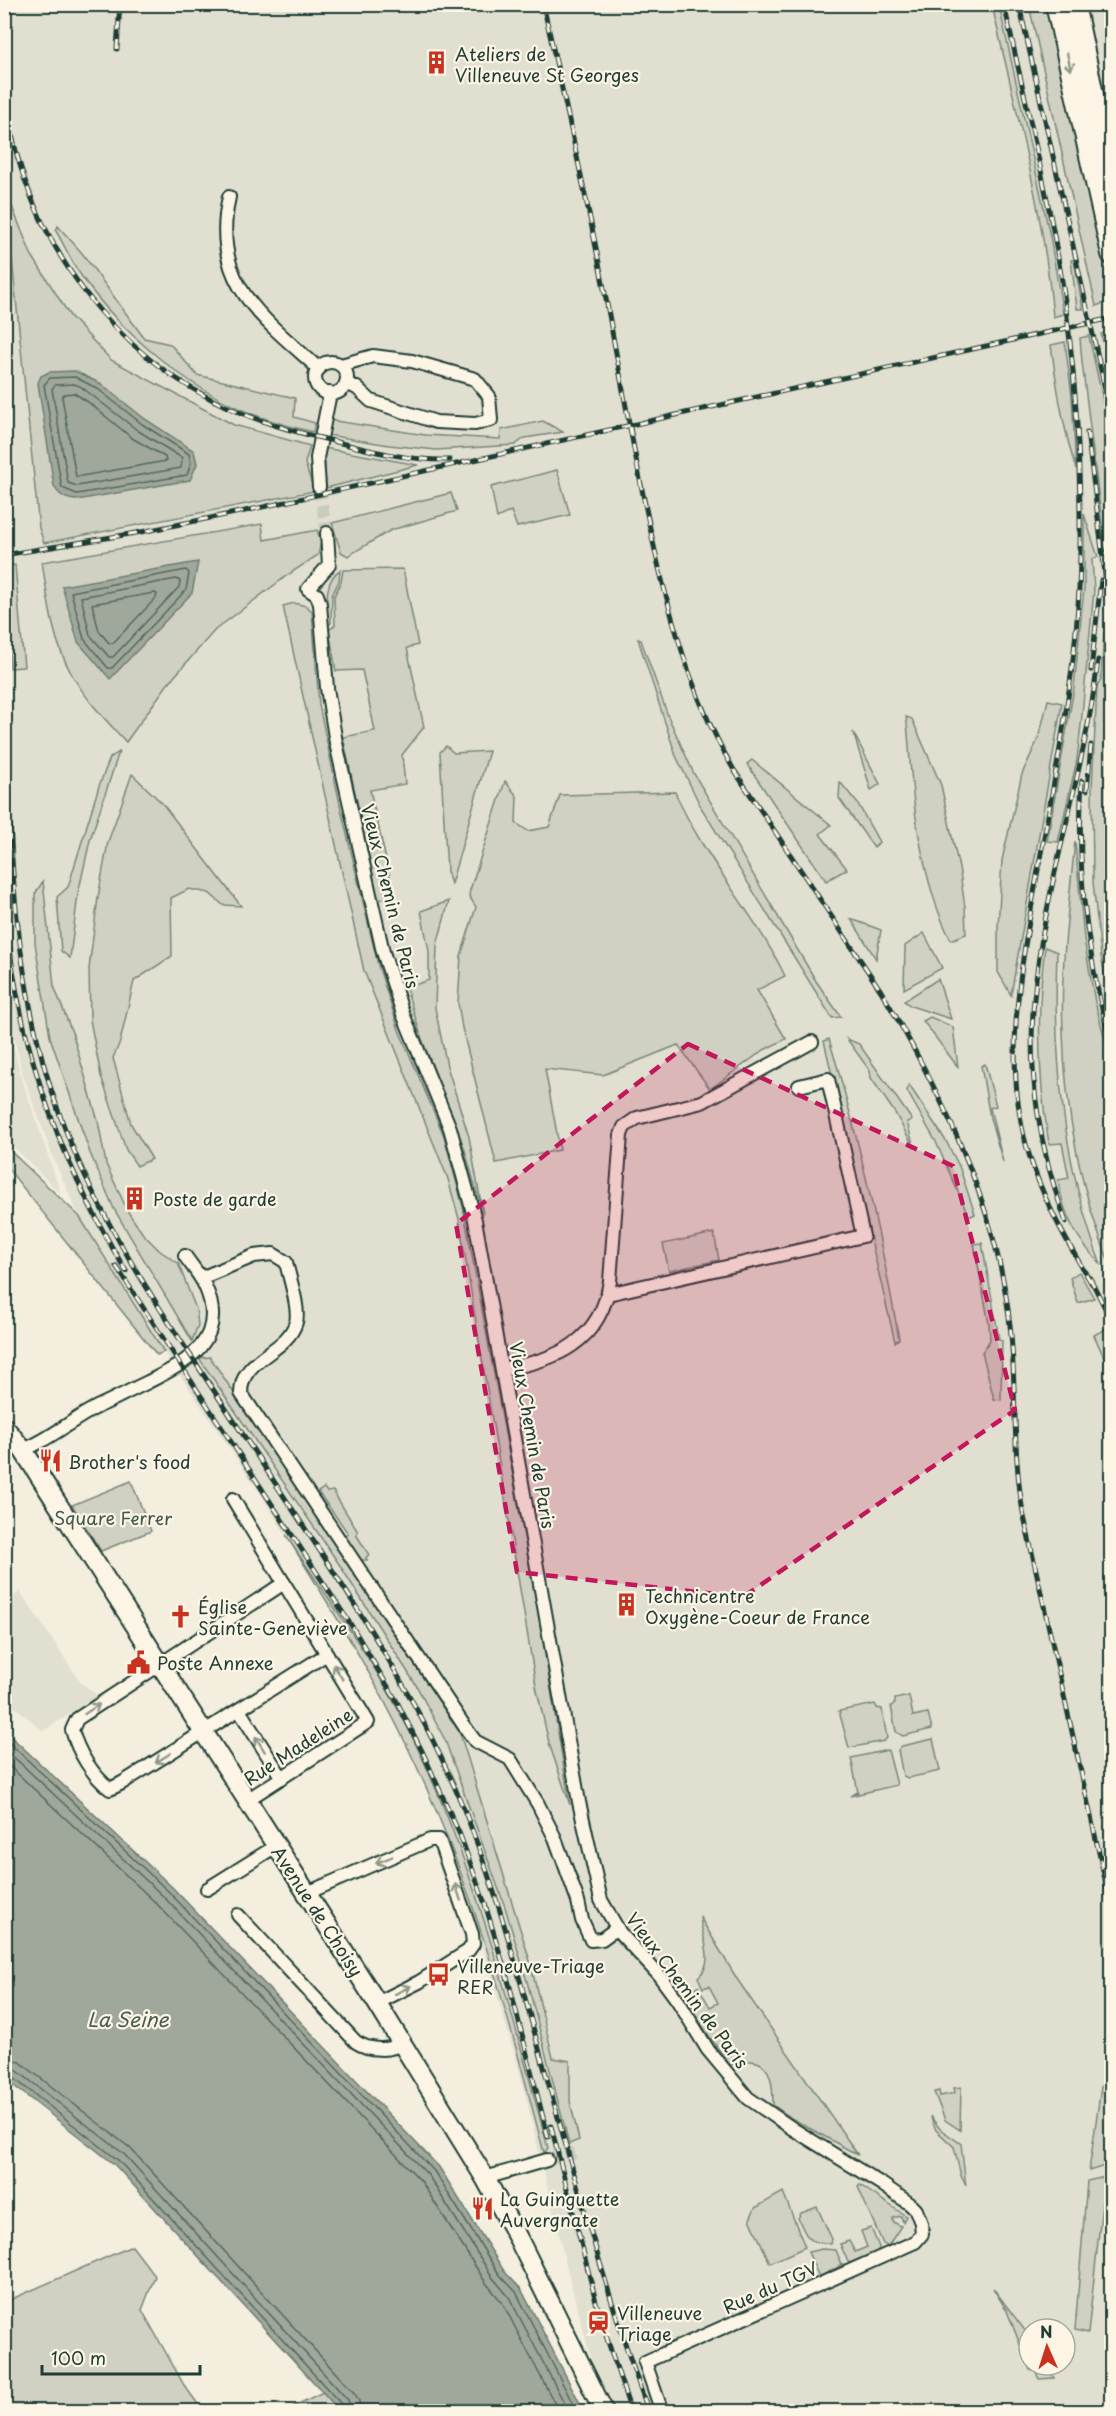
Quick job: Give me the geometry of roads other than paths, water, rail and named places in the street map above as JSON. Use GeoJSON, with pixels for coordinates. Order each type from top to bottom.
{"type":"FeatureCollection","features":[{"type":"Feature","properties":{"kind":"main road"},"geometry":{"type":"LineString","coordinates":[[1056,4],[1112,254]]}},
{"type":"Feature","properties":{"kind":"main road"},"geometry":{"type":"LineString","coordinates":[[1074,4],[1112,185]]}},
{"type":"Feature","properties":{"kind":"main road","name":"Avenue de Choisy"},"geometry":{"type":"LineString","coordinates":[[4,1427],[24,1450],[377,2003],[485,2178],[519,2240],[604,2412]]}},
{"type":"Feature","properties":{"kind":"street"},"geometry":{"type":"LineString","coordinates":[[229,197],[226,254],[239,286],[258,313],[319,369]]}},
{"type":"Feature","properties":{"kind":"street"},"geometry":{"type":"LineString","coordinates":[[341,365],[347,373],[346,383],[340,391],[330,393],[318,385],[316,375],[319,369],[330,362],[341,365],[373,356],[412,361],[475,379],[489,396],[491,420],[475,424],[436,422],[370,401],[357,388],[346,383]]}},
{"type":"Feature","properties":{"kind":"street"},"geometry":{"type":"LineString","coordinates":[[319,488],[317,459],[330,393]]}},
{"type":"Feature","properties":{"kind":"street","name":"Vieux Chemin de Paris"},"geometry":{"type":"LineString","coordinates":[[327,533],[329,566],[308,589],[317,595],[320,604],[327,688],[339,759],[383,952],[403,1014],[450,1128],[481,1247],[590,1854],[601,1900],[617,1928],[664,1983],[708,2050],[748,2098],[910,2204],[916,2210],[922,2234]]}},
{"type":"Feature","properties":{"kind":"street"},"geometry":{"type":"LineString","coordinates":[[502,1369],[537,1362],[571,1348],[594,1324],[608,1294],[620,1142],[624,1127],[637,1118],[693,1105],[712,1098],[812,1042]]}},
{"type":"Feature","properties":{"kind":"street"},"geometry":{"type":"LineString","coordinates":[[608,1294],[863,1236],[828,1079],[799,1086]]}},
{"type":"Feature","properties":{"kind":"street"},"geometry":{"type":"LineString","coordinates":[[201,1278],[254,1256],[273,1254],[286,1262],[297,1312],[296,1322],[288,1336],[244,1374],[241,1393],[466,1730],[476,1741],[510,1759],[538,1804],[555,1838],[578,1901],[582,1920],[591,1940],[602,1939],[617,1928]]}},
{"type":"Feature","properties":{"kind":"street"},"geometry":{"type":"LineString","coordinates":[[24,1450],[36,1445],[96,1407],[171,1370],[198,1352],[206,1340],[211,1323],[211,1304],[201,1278],[185,1256]]}},
{"type":"Feature","properties":{"kind":"street"},"geometry":{"type":"LineString","coordinates":[[232,1499],[284,1583],[327,1654],[110,1789],[98,1780],[76,1743],[72,1730],[77,1719],[284,1583]]}},
{"type":"Feature","properties":{"kind":"street","name":"Rue Madeleine"},"geometry":{"type":"LineString","coordinates":[[247,1800],[368,1722],[327,1654]]}},
{"type":"Feature","properties":{"kind":"street"},"geometry":{"type":"LineString","coordinates":[[239,1710],[282,1778]]}},
{"type":"Feature","properties":{"kind":"street"},"geometry":{"type":"LineString","coordinates":[[307,1893],[430,1840],[439,1840],[472,1934],[473,1944],[468,1951],[419,1982],[377,2003]]}},
{"type":"Feature","properties":{"kind":"street"},"geometry":{"type":"LineString","coordinates":[[207,1889],[276,1846]]}},
{"type":"Feature","properties":{"kind":"street"},"geometry":{"type":"LineString","coordinates":[[238,1915],[356,2042],[370,2048],[394,2049],[402,2043]]}},
{"type":"Feature","properties":{"kind":"street"},"geometry":{"type":"LineString","coordinates":[[485,2178],[547,2160]]}},
{"type":"Feature","properties":{"kind":"street","name":"Rue du TGV"},"geometry":{"type":"LineString","coordinates":[[662,2412],[645,2362],[915,2242],[922,2234]]}},
{"type":"Feature","properties":{"kind":"water"},"geometry":{"type":"Polygon","coordinates":[[[75,371],[101,384],[145,419],[194,451],[197,464],[190,480],[77,500],[60,494],[54,486],[38,383],[41,376],[49,372],[75,371]]]}},
{"type":"Feature","properties":{"kind":"water"},"geometry":{"type":"Polygon","coordinates":[[[198,562],[192,593],[110,679],[78,642],[62,586],[198,562]]]}},
{"type":"Feature","properties":{"kind":"water","name":"La Seine"},"geometry":{"type":"Polygon","coordinates":[[[4,1730],[172,1887],[439,2167],[504,2271],[521,2289],[584,2411],[340,2411],[114,2164],[5,2079],[4,1730]]]}},
{"type":"Feature","properties":{"kind":"tunnel"},"geometry":{"type":"LineString","coordinates":[[319,487],[327,533]]}},
{"type":"Feature","properties":{"kind":"tunnel"},"geometry":{"type":"LineString","coordinates":[[547,2160],[575,2153]]}},
{"type":"Feature","properties":{"kind":"railway"},"geometry":{"type":"LineString","coordinates":[[4,33],[7,4]]}},
{"type":"Feature","properties":{"kind":"railway"},"geometry":{"type":"LineString","coordinates":[[117,49],[120,4]]}},
{"type":"Feature","properties":{"kind":"railway"},"geometry":{"type":"LineString","coordinates":[[543,4],[589,212],[653,543],[674,624],[690,674],[709,722],[734,770],[881,991],[904,1030],[964,1152],[993,1237],[1010,1325],[1017,1465],[1023,1512],[1112,1911]]}},
{"type":"Feature","properties":{"kind":"railway"},"geometry":{"type":"LineString","coordinates":[[1004,4],[1056,246],[1067,315],[1074,384],[1080,522],[1079,598],[1075,639],[1064,722],[1029,919],[1020,984],[1016,1017],[1016,1083],[1027,1148],[1039,1183],[1055,1218],[1092,1284]]}},
{"type":"Feature","properties":{"kind":"railway"},"geometry":{"type":"LineString","coordinates":[[1019,4],[1112,420]]}},
{"type":"Feature","properties":{"kind":"railway"},"geometry":{"type":"LineString","coordinates":[[4,83],[11,132],[25,180],[44,225],[68,268],[98,308],[132,344],[171,375],[213,400],[257,419],[376,452],[420,459],[450,460]]}},
{"type":"Feature","properties":{"kind":"railway"},"geometry":{"type":"LineString","coordinates":[[4,555],[136,533],[245,511],[1112,318]]}},
{"type":"Feature","properties":{"kind":"railway"},"geometry":{"type":"LineString","coordinates":[[1087,432],[1112,628]]}},
{"type":"Feature","properties":{"kind":"railway"},"geometry":{"type":"LineString","coordinates":[[1105,560],[1112,536]]}},
{"type":"Feature","properties":{"kind":"railway"},"geometry":{"type":"LineString","coordinates":[[1091,670],[1101,580]]}},
{"type":"Feature","properties":{"kind":"railway"},"geometry":{"type":"LineString","coordinates":[[1066,1222],[1049,1168],[1038,1112],[1032,1056],[1032,1027],[1046,914],[1084,745],[1098,660]]}},
{"type":"Feature","properties":{"kind":"railway"},"geometry":{"type":"LineString","coordinates":[[4,669],[11,836],[21,948],[29,1002],[58,1110],[85,1176],[135,1269],[375,1638],[408,1693],[451,1779],[478,1845],[500,1912],[595,2248],[649,2412]]}},
{"type":"Feature","properties":{"kind":"railway"},"geometry":{"type":"LineString","coordinates":[[1087,790],[1091,745]]}},
{"type":"Feature","properties":{"kind":"railway"},"geometry":{"type":"LineString","coordinates":[[1082,781],[1081,848],[1086,916],[1096,983],[1112,1048]]}},
{"type":"Feature","properties":{"kind":"railway"},"geometry":{"type":"LineString","coordinates":[[4,891],[17,992],[41,1088],[78,1181],[126,1271]]}},
{"type":"Feature","properties":{"kind":"railway"},"geometry":{"type":"LineString","coordinates":[[116,1266],[353,1628],[396,1700],[423,1753],[460,1835],[485,1904],[510,1987],[548,2137]]}},
{"type":"Feature","properties":{"kind":"railway"},"geometry":{"type":"LineString","coordinates":[[1090,1278],[1112,1322]]}},
{"type":"Feature","properties":{"kind":"railway"},"geometry":{"type":"LineString","coordinates":[[551,2126],[600,2317],[631,2412]]}},
{"type":"Feature","properties":{"kind":"place","name":"Ateliers de Villeneuve St Georges"},"geometry":{"type":"Point","coordinates":[437,63]}},
{"type":"Feature","properties":{"kind":"place","name":"Poste de garde"},"geometry":{"type":"Point","coordinates":[135,1198]}},
{"type":"Feature","properties":{"kind":"place","name":"Brother's food"},"geometry":{"type":"Point","coordinates":[50,1461]}},
{"type":"Feature","properties":{"kind":"place","name":"Technicentre Oxygène-Coeur de France"},"geometry":{"type":"Point","coordinates":[627,1605]}},
{"type":"Feature","properties":{"kind":"place","name":"Église Sainte-Geneviève"},"geometry":{"type":"Point","coordinates":[180,1616]}},
{"type":"Feature","properties":{"kind":"place","name":"Poste Annexe"},"geometry":{"type":"Point","coordinates":[139,1662]}},
{"type":"Feature","properties":{"kind":"place","name":"Villeneuve-Triage RER"},"geometry":{"type":"Point","coordinates":[439,1975]}},
{"type":"Feature","properties":{"kind":"place","name":"La Guinguette Auvergnate"},"geometry":{"type":"Point","coordinates":[482,2208]}},
{"type":"Feature","properties":{"kind":"place","name":"Villeneuve Triage"},"geometry":{"type":"Point","coordinates":[599,2322]}},
{"type":"Feature","properties":{"kind":"park label","name":"Square Ferrer"},"geometry":{"type":"Point","coordinates":[113,1517]}}]}
